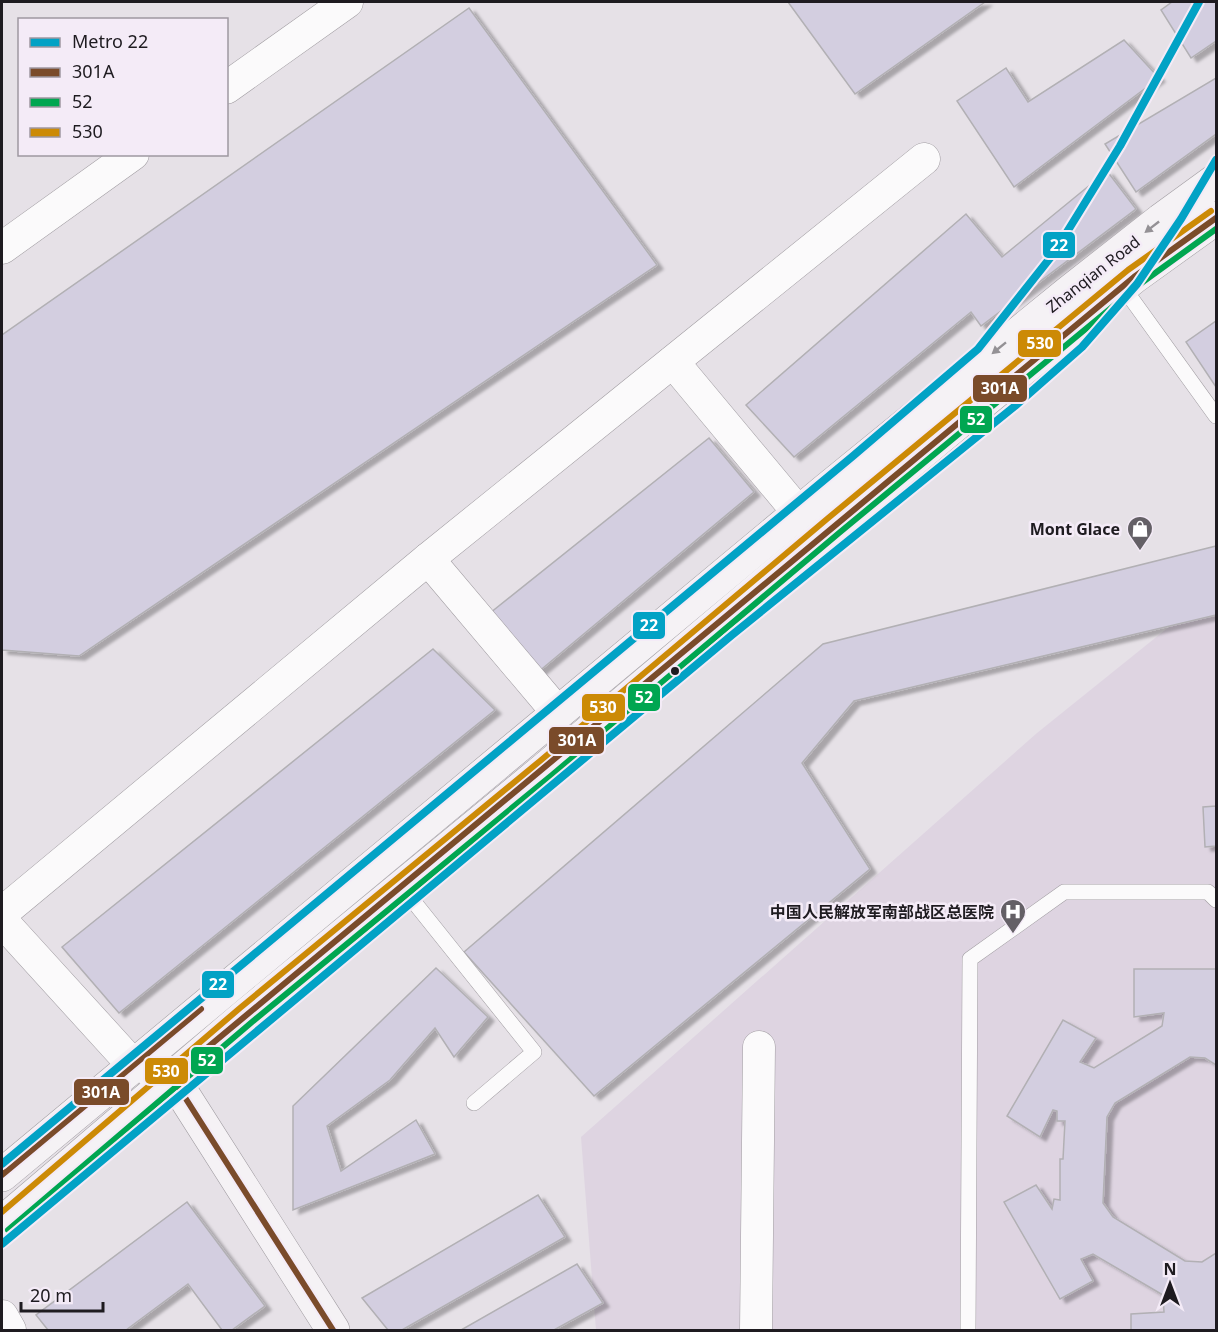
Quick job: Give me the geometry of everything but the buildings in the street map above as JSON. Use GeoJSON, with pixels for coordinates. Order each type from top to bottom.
{"type":"FeatureCollection","features":[{"type":"Feature","properties":{"kind":"street"},"geometry":{"type":"LineString","coordinates":[[228,87],[347,2]]}},
{"type":"Feature","properties":{"kind":"street"},"geometry":{"type":"LineString","coordinates":[[2,248],[130,156]]}},
{"type":"Feature","properties":{"kind":"street"},"geometry":{"type":"LineString","coordinates":[[2,913],[428,559],[924,159]]}},
{"type":"Feature","properties":{"kind":"street","name":"Zhanqian Road"},"geometry":{"type":"LineString","coordinates":[[2,1175],[798,512],[1068,293],[1216,180]]}},
{"type":"Feature","properties":{"kind":"street","name":"Zhanqian Road"},"geometry":{"type":"LineString","coordinates":[[2,1223],[172,1077],[816,540],[1124,287],[1216,218]]}},
{"type":"Feature","properties":{"kind":"street"},"geometry":{"type":"LineString","coordinates":[[673,362],[798,512]]}},
{"type":"Feature","properties":{"kind":"street"},"geometry":{"type":"LineString","coordinates":[[428,559],[558,713]]}},
{"type":"Feature","properties":{"kind":"street"},"geometry":{"type":"LineString","coordinates":[[2,921],[133,1065],[172,1077],[333,1330]]}},
{"type":"Feature","properties":{"kind":"street"},"geometry":{"type":"LineString","coordinates":[[756,1330],[759,1047]]}},
{"type":"Feature","properties":{"kind":"street"},"geometry":{"type":"LineString","coordinates":[[2,1317],[10,1330]]}},
{"type":"Feature","properties":{"kind":"lane"},"geometry":{"type":"LineString","coordinates":[[1124,287],[1216,416]]}},
{"type":"Feature","properties":{"kind":"lane"},"geometry":{"type":"LineString","coordinates":[[402,887],[534,1052],[474,1103]]}},
{"type":"Feature","properties":{"kind":"lane"},"geometry":{"type":"LineString","coordinates":[[968,1330],[970,959],[1064,892],[1208,892],[1216,900]]}},
{"type":"Feature","properties":{"kind":"shaded area","name":"中国人民解放军南部战区总医院"},"geometry":{"type":"Polygon","coordinates":[[[1216,589],[1216,1330],[596,1330],[581,1137],[1037,733],[1216,589]]]}},
{"type":"Feature","properties":{"kind":"metro line","name":"22"},"geometry":{"type":"LineString","coordinates":[[2,1164],[853,456],[978,349],[1054,253],[1120,146],[1199,2]]}},
{"type":"Feature","properties":{"kind":"metro line","name":"22"},"geometry":{"type":"LineString","coordinates":[[2,1244],[732,635],[1015,406],[1082,347],[1137,284],[1181,219],[1216,160]]}},
{"type":"Feature","properties":{"kind":"transit line","name":"530"},"geometry":{"type":"LineString","coordinates":[[2,1212],[240,1008],[540,761],[827,519],[1128,270],[1211,211]]}},
{"type":"Feature","properties":{"kind":"transit line","name":"301A"},"geometry":{"type":"LineString","coordinates":[[333,1330],[172,1077],[1134,277],[1216,218]]}},
{"type":"Feature","properties":{"kind":"transit line","name":"52"},"geometry":{"type":"LineString","coordinates":[[8,1230],[252,1022],[552,775],[839,533],[1140,284],[1216,229]]}},
{"type":"Feature","properties":{"kind":"transit line","name":"301A"},"geometry":{"type":"LineString","coordinates":[[2,1175],[201,1009]]}},
{"type":"Feature","properties":{"kind":"place","name":"Mont Glace"},"geometry":{"type":"Point","coordinates":[1140,552]}},
{"type":"Feature","properties":{"kind":"place","name":"中国人民解放军南部战区总医院"},"geometry":{"type":"Point","coordinates":[1013,935]}}]}
